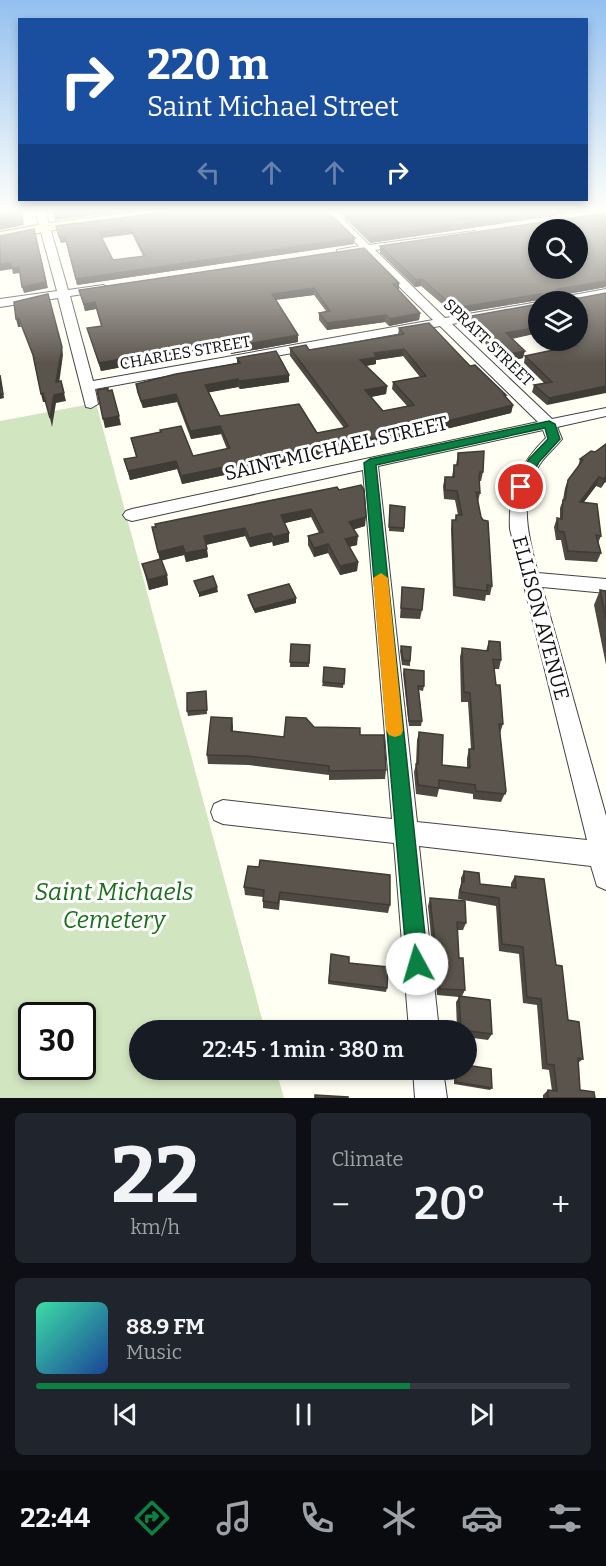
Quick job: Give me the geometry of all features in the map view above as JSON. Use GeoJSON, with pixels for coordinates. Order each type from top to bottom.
{"type":"FeatureCollection","features":[{"type":"Feature","properties":{"kind":"street"},"geometry":{"type":"LineString","coordinates":[[53,261],[83,366],[91,404]]}},
{"type":"Feature","properties":{"kind":"street","name":"SPRATT STREET"},"geometry":{"type":"LineString","coordinates":[[381,261],[549,424]]}},
{"type":"Feature","properties":{"kind":"street"},"geometry":{"type":"LineString","coordinates":[[0,303],[111,286]]}},
{"type":"Feature","properties":{"kind":"street"},"geometry":{"type":"LineString","coordinates":[[588,296],[606,293]]}},
{"type":"Feature","properties":{"kind":"street","name":"CHARLES STREET"},"geometry":{"type":"LineString","coordinates":[[86,386],[528,307]]}},
{"type":"Feature","properties":{"kind":"street"},"geometry":{"type":"LineString","coordinates":[[549,424],[606,412]]}},
{"type":"Feature","properties":{"kind":"street"},"geometry":{"type":"LineString","coordinates":[[579,418],[606,424]]}},
{"type":"Feature","properties":{"kind":"street","name":"SAINT MICHAEL STREET"},"geometry":{"type":"LineString","coordinates":[[132,515],[549,424]]}},
{"type":"Feature","properties":{"kind":"street","name":"ELLISON AVENUE"},"geometry":{"type":"LineString","coordinates":[[549,424],[554,439],[544,448],[525,475],[518,501],[517,520],[530,579],[596,824],[604,862]]}},
{"type":"Feature","properties":{"kind":"street"},"geometry":{"type":"LineString","coordinates":[[370,463],[423,1020]]}},
{"type":"Feature","properties":{"kind":"street"},"geometry":{"type":"LineString","coordinates":[[530,579],[606,586]]}},
{"type":"Feature","properties":{"kind":"street"},"geometry":{"type":"LineString","coordinates":[[223,812],[405,832],[604,862]]}},
{"type":"Feature","properties":{"kind":"street"},"geometry":{"type":"LineString","coordinates":[[429,1080],[430,1098]]}},
{"type":"Feature","properties":{"kind":"green space","name":"Saint Michaels Cemetery"},"geometry":{"type":"Polygon","coordinates":[[[96,403],[262,1020],[129,1020],[129,1080],[279,1080],[284,1098],[0,1098],[0,421],[96,403]]]}},
{"type":"Feature","properties":{"kind":"building"},"geometry":{"type":"Polygon","coordinates":[[[0,261],[41,261],[46,282],[22,287],[19,267],[11,268],[11,263],[0,264],[0,261]]]}},
{"type":"Feature","properties":{"kind":"building"},"geometry":{"type":"Polygon","coordinates":[[[71,261],[197,261],[76,279],[71,261]]]}},
{"type":"Feature","properties":{"kind":"building"},"geometry":{"type":"Polygon","coordinates":[[[274,261],[377,261],[399,283],[393,284],[420,313],[390,319],[386,315],[327,323],[319,313],[330,311],[314,288],[272,294],[298,335],[231,347],[227,340],[99,363],[87,328],[102,326],[95,302],[84,304],[79,290],[274,261]]]}},
{"type":"Feature","properties":{"kind":"building"},"geometry":{"type":"Polygon","coordinates":[[[396,261],[528,261],[528,279],[588,279],[588,261],[606,261],[606,281],[555,291],[528,291],[528,296],[455,308],[422,279],[416,280],[396,261]]]}},
{"type":"Feature","properties":{"kind":"building"},"geometry":{"type":"Polygon","coordinates":[[[606,293],[606,386],[549,398],[534,385],[552,382],[525,356],[549,351],[588,351],[588,296],[606,293]]]}},
{"type":"Feature","properties":{"kind":"building"},"geometry":{"type":"Polygon","coordinates":[[[48,294],[62,347],[56,382],[61,381],[64,393],[54,395],[50,418],[43,393],[41,394],[33,355],[19,319],[16,319],[14,302],[48,294]]]}},
{"type":"Feature","properties":{"kind":"building"},"geometry":{"type":"Polygon","coordinates":[[[528,306],[528,329],[506,333],[525,351],[505,355],[466,317],[528,306]]]}},
{"type":"Feature","properties":{"kind":"building"},"geometry":{"type":"Polygon","coordinates":[[[429,323],[470,366],[475,365],[506,395],[504,395],[513,405],[381,437],[270,457],[271,460],[234,467],[233,465],[181,476],[176,461],[128,471],[124,459],[137,457],[131,438],[161,432],[160,430],[181,426],[193,456],[230,448],[220,426],[190,431],[176,394],[141,401],[136,384],[176,374],[240,363],[237,358],[276,351],[289,375],[239,381],[238,379],[205,385],[220,416],[299,404],[317,433],[343,428],[348,426],[290,348],[306,345],[309,350],[404,334],[399,328],[429,323]],[[404,349],[374,353],[377,357],[360,360],[387,386],[365,390],[383,411],[414,405],[393,382],[426,376],[404,349]]]}},
{"type":"Feature","properties":{"kind":"building"},"geometry":{"type":"Polygon","coordinates":[[[0,375],[3,394],[0,394],[0,375]]]}},
{"type":"Feature","properties":{"kind":"building"},"geometry":{"type":"Polygon","coordinates":[[[108,388],[108,391],[112,390],[119,416],[103,419],[97,390],[108,388]]]}},
{"type":"Feature","properties":{"kind":"building"},"geometry":{"type":"Polygon","coordinates":[[[606,444],[606,476],[604,479],[599,477],[580,502],[597,504],[601,536],[596,535],[601,553],[568,551],[564,532],[558,531],[557,518],[562,519],[563,500],[565,500],[568,480],[583,460],[580,459],[606,444]]]}},
{"type":"Feature","properties":{"kind":"building"},"geometry":{"type":"Polygon","coordinates":[[[484,451],[483,472],[480,472],[479,477],[480,493],[476,492],[481,517],[488,521],[492,586],[487,585],[487,591],[455,587],[452,520],[456,520],[456,515],[462,515],[457,491],[445,490],[445,477],[454,477],[454,465],[458,465],[458,453],[484,451]]]}},
{"type":"Feature","properties":{"kind":"building"},"geometry":{"type":"Polygon","coordinates":[[[361,485],[364,490],[366,517],[349,522],[358,536],[345,539],[358,562],[340,566],[328,544],[314,548],[308,536],[323,532],[311,509],[281,515],[289,533],[273,537],[271,533],[249,538],[245,528],[204,536],[207,549],[185,553],[183,546],[158,552],[152,527],[156,527],[155,524],[337,487],[339,490],[361,485]]]}},
{"type":"Feature","properties":{"kind":"building"},"geometry":{"type":"Polygon","coordinates":[[[390,505],[405,507],[404,528],[389,527],[390,505]]]}},
{"type":"Feature","properties":{"kind":"building"},"geometry":{"type":"Polygon","coordinates":[[[161,559],[167,575],[148,580],[142,564],[161,559]]]}},
{"type":"Feature","properties":{"kind":"building"},"geometry":{"type":"Polygon","coordinates":[[[213,576],[217,587],[199,593],[194,581],[213,576]]]}},
{"type":"Feature","properties":{"kind":"building"},"geometry":{"type":"Polygon","coordinates":[[[289,584],[296,598],[254,609],[248,595],[289,584]]]}},
{"type":"Feature","properties":{"kind":"building"},"geometry":{"type":"Polygon","coordinates":[[[402,587],[424,589],[422,610],[401,608],[402,587]]]}},
{"type":"Feature","properties":{"kind":"building"},"geometry":{"type":"Polygon","coordinates":[[[600,590],[606,591],[606,619],[600,590]]]}},
{"type":"Feature","properties":{"kind":"building"},"geometry":{"type":"Polygon","coordinates":[[[489,641],[500,642],[501,660],[493,659],[496,685],[500,685],[503,724],[499,724],[505,794],[476,791],[475,785],[439,780],[439,788],[418,785],[416,764],[418,764],[419,732],[443,735],[442,765],[470,768],[469,749],[474,749],[470,693],[464,692],[462,648],[488,651],[489,641]]]}},
{"type":"Feature","properties":{"kind":"building"},"geometry":{"type":"Polygon","coordinates":[[[291,644],[310,645],[309,663],[290,662],[291,644]]]}},
{"type":"Feature","properties":{"kind":"building"},"geometry":{"type":"Polygon","coordinates":[[[401,646],[411,647],[410,661],[403,660],[401,646]]]}},
{"type":"Feature","properties":{"kind":"building"},"geometry":{"type":"Polygon","coordinates":[[[324,667],[345,669],[344,684],[323,682],[324,667]]]}},
{"type":"Feature","properties":{"kind":"building"},"geometry":{"type":"Polygon","coordinates":[[[404,669],[424,671],[424,686],[418,686],[422,721],[409,721],[404,669]]]}},
{"type":"Feature","properties":{"kind":"building"},"geometry":{"type":"Polygon","coordinates":[[[206,691],[207,710],[187,711],[187,693],[206,691]]]}},
{"type":"Feature","properties":{"kind":"building"},"geometry":{"type":"Polygon","coordinates":[[[211,717],[232,718],[231,731],[284,737],[286,717],[306,718],[314,727],[360,728],[360,735],[384,735],[386,770],[329,771],[329,766],[248,756],[207,755],[211,717]]]}},
{"type":"Feature","properties":{"kind":"building"},"geometry":{"type":"Polygon","coordinates":[[[260,860],[390,875],[390,905],[280,892],[278,903],[263,901],[264,890],[244,887],[248,866],[259,867],[260,860]]]}},
{"type":"Feature","properties":{"kind":"building"},"geometry":{"type":"Polygon","coordinates":[[[464,871],[479,873],[480,884],[516,888],[515,876],[544,879],[556,965],[562,966],[568,1020],[579,1022],[583,1059],[578,1058],[580,1090],[594,1092],[595,1098],[548,1098],[548,1090],[557,1091],[554,1065],[547,1064],[541,999],[527,997],[523,947],[502,944],[499,898],[460,892],[462,882],[464,882],[464,871]]]}},
{"type":"Feature","properties":{"kind":"building"},"geometry":{"type":"Polygon","coordinates":[[[430,898],[465,901],[466,923],[457,922],[459,958],[463,958],[465,990],[440,989],[430,898]]]}},
{"type":"Feature","properties":{"kind":"building"},"geometry":{"type":"Polygon","coordinates":[[[331,954],[349,957],[349,963],[388,967],[387,988],[329,981],[331,954]]]}},
{"type":"Feature","properties":{"kind":"building"},"geometry":{"type":"Polygon","coordinates":[[[459,996],[490,1000],[492,1034],[477,1032],[477,1020],[460,1020],[459,996]]]}},
{"type":"Feature","properties":{"kind":"building"},"geometry":{"type":"Polygon","coordinates":[[[477,1067],[491,1069],[492,1088],[456,1082],[456,1080],[477,1080],[477,1067]]]}},
{"type":"Feature","properties":{"kind":"building"},"geometry":{"type":"Polygon","coordinates":[[[315,1095],[348,1097],[348,1098],[315,1098],[315,1095]]]}},
{"type":"Feature","properties":{"kind":"slow traffic"},"geometry":{"type":"LineString","coordinates":[[381,578],[395,730]]}},
{"type":"Feature","properties":{"kind":"route"},"geometry":{"type":"LineString","coordinates":[[417,964],[370,463],[549,424],[554,439],[534,461],[521,487]]}}]}
